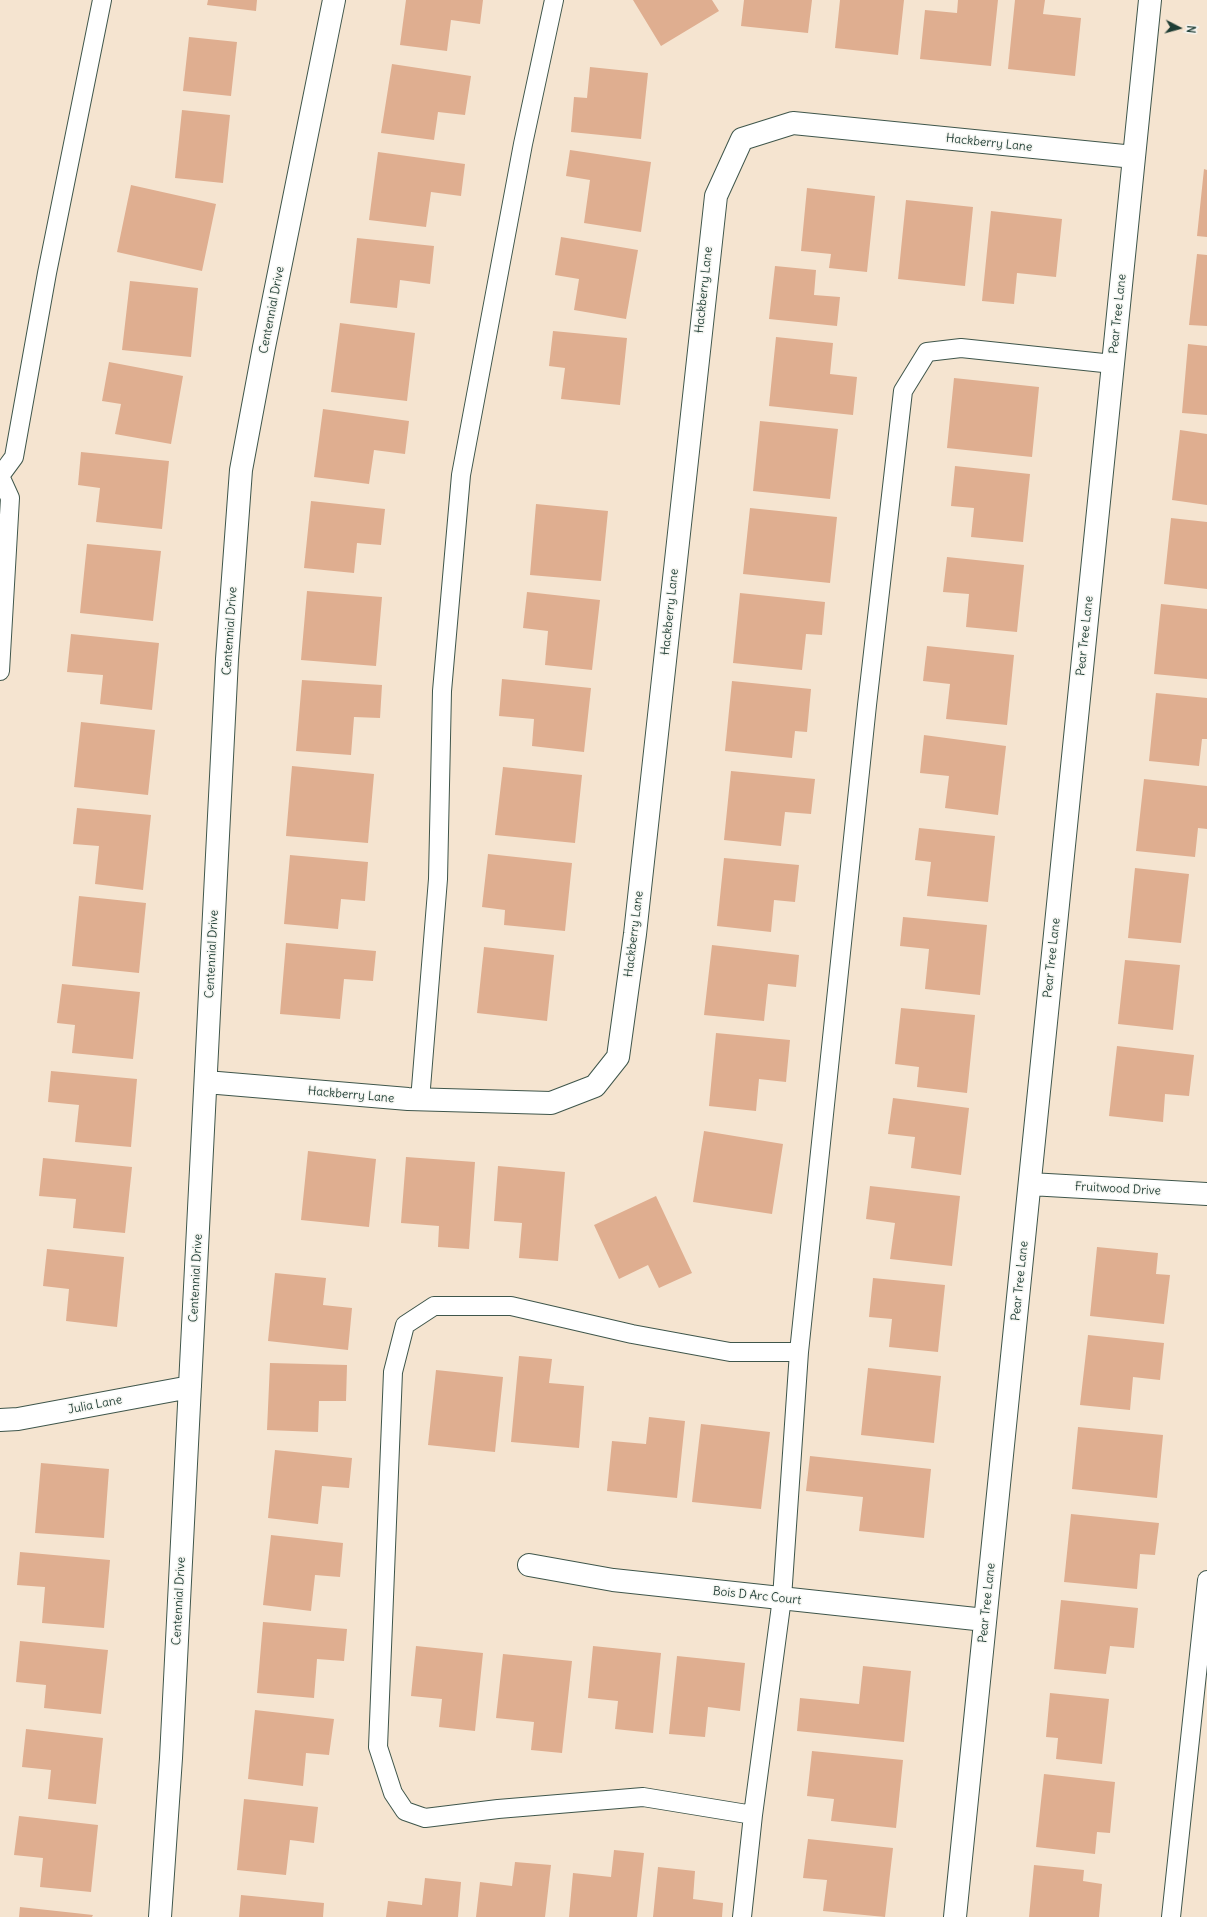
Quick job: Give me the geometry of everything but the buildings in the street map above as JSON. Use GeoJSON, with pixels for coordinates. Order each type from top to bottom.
{"type":"FeatureCollection","features":[{"type":"Feature","properties":{"kind":"street","name":"Centennial Drive"},"geometry":{"type":"LineString","coordinates":[[160,1917],[171,1758],[227,659],[241,470],[264,347],[334,0]]}},
{"type":"Feature","properties":{"kind":"street","name":"Pear Tree Lane"},"geometry":{"type":"LineString","coordinates":[[955,1917],[1150,0]]}},
{"type":"Feature","properties":{"kind":"street","name":"Hackberry Lane"},"geometry":{"type":"LineString","coordinates":[[206,1082],[420,1100],[550,1103],[595,1086],[618,1057],[636,926],[716,196],[742,139],[793,123],[1134,157]]}},
{"type":"Feature","properties":{"kind":"street","name":"Fruitwood Drive"},"geometry":{"type":"LineString","coordinates":[[1030,1184],[1207,1194]]}},
{"type":"Feature","properties":{"kind":"street","name":"Julia Lane"},"geometry":{"type":"LineString","coordinates":[[0,1420],[18,1420],[190,1387]]}},
{"type":"Feature","properties":{"kind":"street","name":"Bois D Arc Court"},"geometry":{"type":"LineString","coordinates":[[529,1565],[613,1580],[985,1620]]}},
{"type":"Feature","properties":{"kind":"lane"},"geometry":{"type":"LineString","coordinates":[[0,671],[10,498],[0,476],[14,457],[47,273],[102,0]]}},
{"type":"Feature","properties":{"kind":"lane"},"geometry":{"type":"LineString","coordinates":[[420,1100],[438,879],[442,691],[461,475],[523,144],[554,0]]}},
{"type":"Feature","properties":{"kind":"lane"},"geometry":{"type":"LineString","coordinates":[[742,1917],[753,1815],[782,1598],[799,1352],[867,705],[903,390],[927,352],[961,348],[1113,364]]}},
{"type":"Feature","properties":{"kind":"lane"},"geometry":{"type":"LineString","coordinates":[[753,1815],[643,1797],[498,1809],[425,1818],[405,1811],[393,1793],[378,1747],[393,1372],[405,1325],[434,1306],[511,1306],[632,1334],[730,1352],[799,1352]]}},
{"type":"Feature","properties":{"kind":"lane"},"geometry":{"type":"LineString","coordinates":[[1171,1917],[1207,1580]]}}]}
